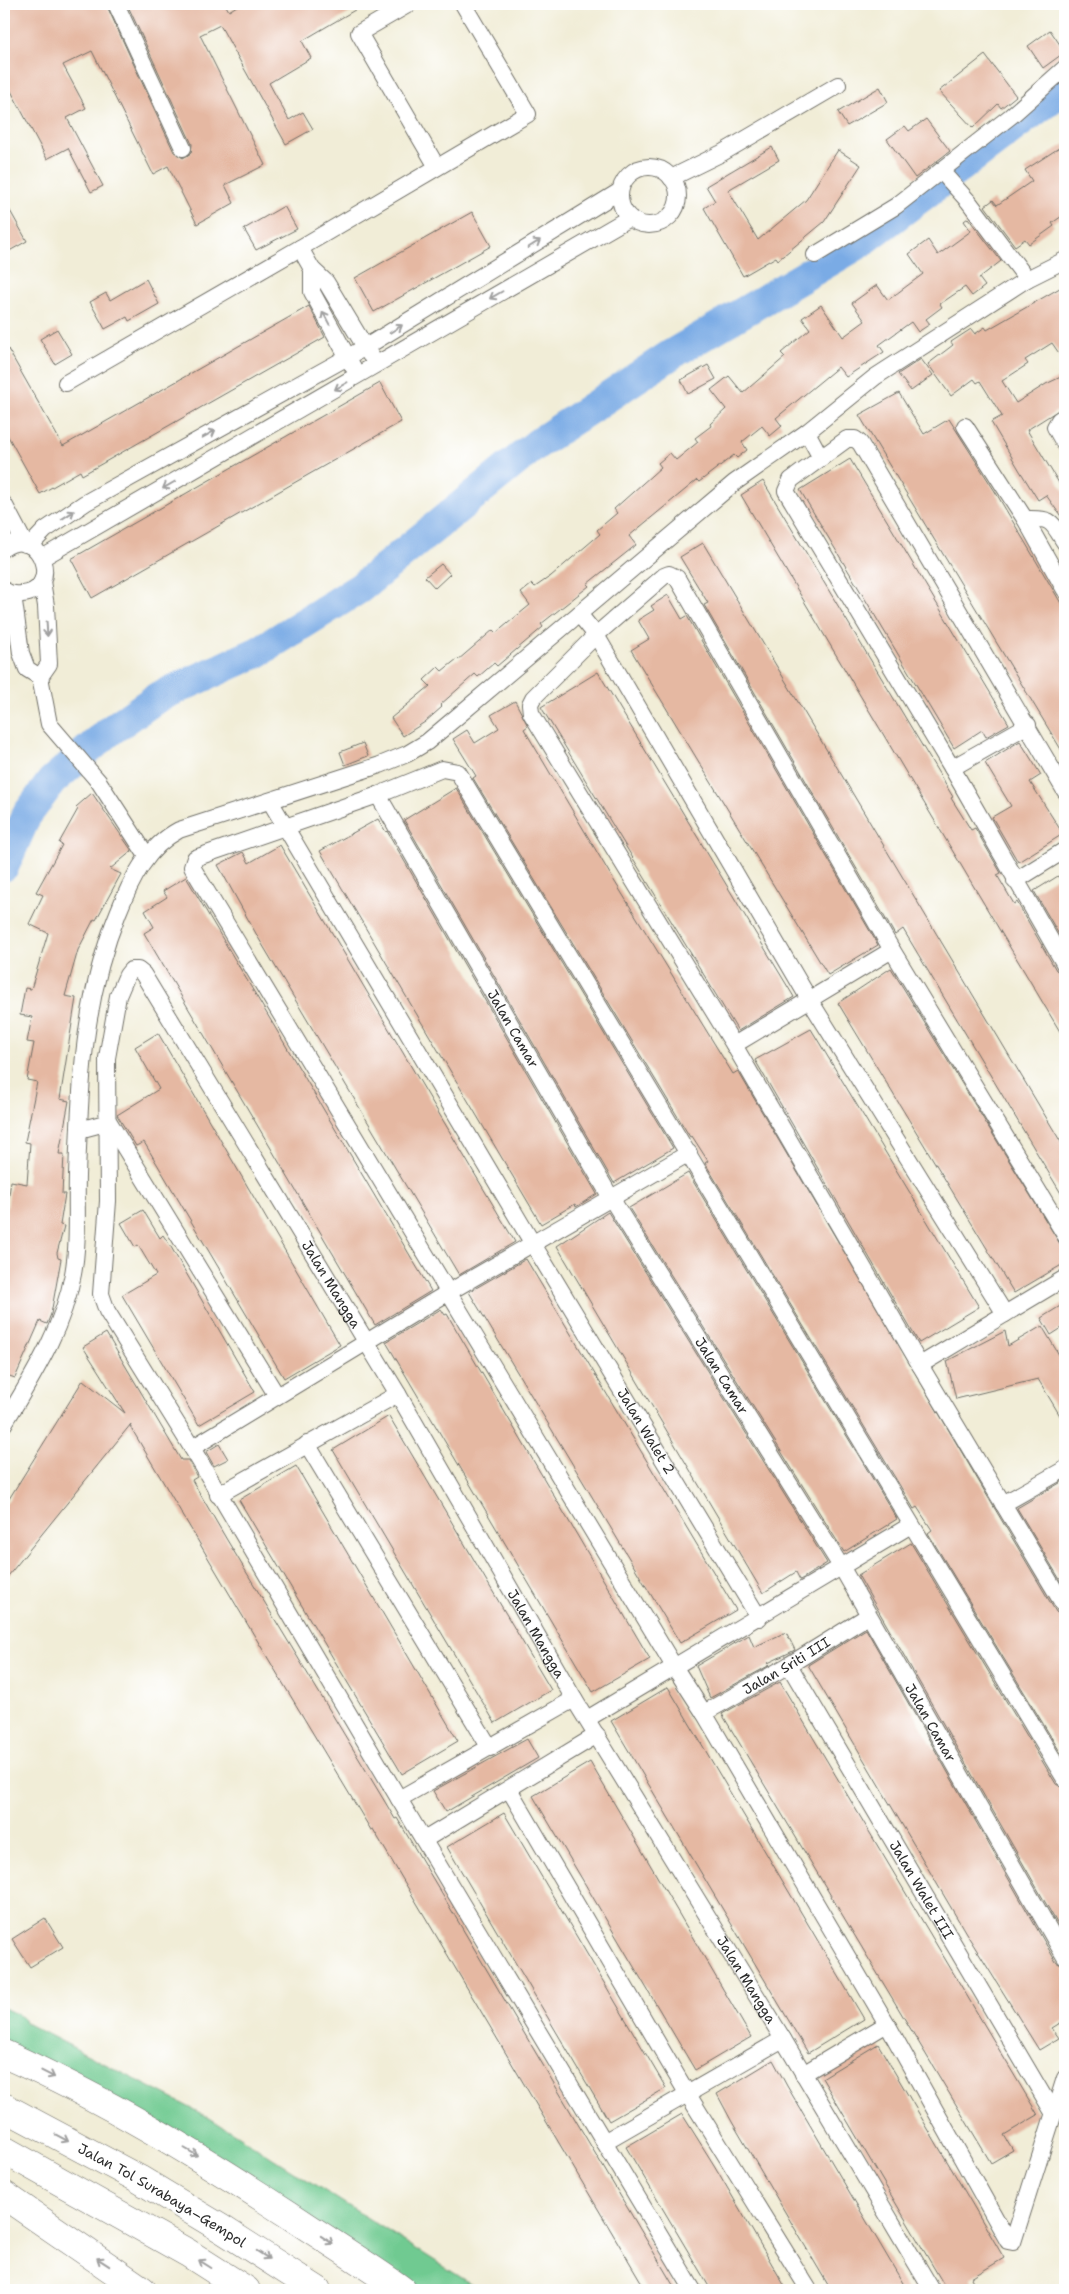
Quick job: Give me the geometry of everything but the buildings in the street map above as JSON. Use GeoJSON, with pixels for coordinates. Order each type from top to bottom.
{"type":"FeatureCollection","features":[{"type":"Feature","properties":{"kind":"highway"},"geometry":{"type":"LineString","coordinates":[[4,2054],[45,2072],[137,2121],[214,2166],[402,2290]]}},
{"type":"Feature","properties":{"kind":"highway","name":"Jalan Tol Surabaya–Gempol"},"geometry":{"type":"LineString","coordinates":[[4,2107],[139,2179],[222,2228],[317,2290]]}},
{"type":"Feature","properties":{"kind":"highway"},"geometry":{"type":"LineString","coordinates":[[4,2150],[188,2254],[246,2290]]}},
{"type":"Feature","properties":{"kind":"highway"},"geometry":{"type":"LineString","coordinates":[[4,2195],[142,2290]]}},
{"type":"Feature","properties":{"kind":"street"},"geometry":{"type":"LineString","coordinates":[[116,4],[182,148]]}},
{"type":"Feature","properties":{"kind":"street"},"geometry":{"type":"LineString","coordinates":[[410,4],[360,33],[437,167]]}},
{"type":"Feature","properties":{"kind":"street"},"geometry":{"type":"LineString","coordinates":[[66,383],[528,114],[463,4]]}},
{"type":"Feature","properties":{"kind":"street"},"geometry":{"type":"LineString","coordinates":[[815,255],[896,206],[943,173],[1065,68]]}},
{"type":"Feature","properties":{"kind":"street"},"geometry":{"type":"LineString","coordinates":[[672,178],[722,153],[838,85]]}},
{"type":"Feature","properties":{"kind":"street"},"geometry":{"type":"LineString","coordinates":[[648,167],[661,169],[672,178],[678,190],[677,205],[669,217],[656,224],[642,225],[629,218],[621,206],[620,191],[625,179],[635,170],[648,167]]}},
{"type":"Feature","properties":{"kind":"street"},"geometry":{"type":"LineString","coordinates":[[943,173],[969,202],[1027,280]]}},
{"type":"Feature","properties":{"kind":"street"},"geometry":{"type":"LineString","coordinates":[[4,548],[16,543],[27,544],[85,503],[364,348],[620,191]]}},
{"type":"Feature","properties":{"kind":"street"},"geometry":{"type":"LineString","coordinates":[[42,558],[629,218]]}},
{"type":"Feature","properties":{"kind":"street"},"geometry":{"type":"LineString","coordinates":[[300,248],[312,270],[326,282],[364,348],[377,365]]}},
{"type":"Feature","properties":{"kind":"street"},"geometry":{"type":"LineString","coordinates":[[4,1424],[37,1368],[62,1317],[73,1275],[78,1239],[78,1130],[86,1026],[96,978],[109,934],[122,901],[147,856],[168,836],[179,830],[380,766],[407,754],[446,728],[734,483],[807,432],[875,377],[1027,280],[1065,260]]}},
{"type":"Feature","properties":{"kind":"street"},"geometry":{"type":"LineString","coordinates":[[504,262],[516,284]]}},
{"type":"Feature","properties":{"kind":"street"},"geometry":{"type":"LineString","coordinates":[[312,270],[312,292],[347,357],[359,375]]}},
{"type":"Feature","properties":{"kind":"street"},"geometry":{"type":"LineString","coordinates":[[1065,416],[1059,420],[1056,427],[1065,445]]}},
{"type":"Feature","properties":{"kind":"street"},"geometry":{"type":"LineString","coordinates":[[966,426],[1025,519],[1065,590]]}},
{"type":"Feature","properties":{"kind":"street"},"geometry":{"type":"LineString","coordinates":[[807,432],[821,458]]}},
{"type":"Feature","properties":{"kind":"street"},"geometry":{"type":"LineString","coordinates":[[1065,791],[1028,725],[860,443],[855,439],[847,439],[791,480],[786,491],[952,768],[1015,881],[1065,965]]}},
{"type":"Feature","properties":{"kind":"street"},"geometry":{"type":"LineString","coordinates":[[4,504],[27,544],[42,558],[44,573],[42,580],[35,589],[24,594],[7,593],[21,653],[27,669],[40,677]]}},
{"type":"Feature","properties":{"kind":"street"},"geometry":{"type":"LineString","coordinates":[[1025,519],[1044,518],[1050,521],[1065,543]]}},
{"type":"Feature","properties":{"kind":"street"},"geometry":{"type":"LineString","coordinates":[[1065,1235],[892,950],[677,578],[670,574],[664,576],[596,635],[534,698],[530,708],[734,1045],[920,1366],[1065,1606]]}},
{"type":"Feature","properties":{"kind":"street"},"geometry":{"type":"LineString","coordinates":[[42,580],[46,606],[49,664],[40,677],[49,724],[99,782],[147,856]]}},
{"type":"Feature","properties":{"kind":"street"},"geometry":{"type":"LineString","coordinates":[[579,614],[596,635],[809,999],[1005,1314]]}},
{"type":"Feature","properties":{"kind":"street"},"geometry":{"type":"LineString","coordinates":[[952,768],[1028,725]]}},
{"type":"Feature","properties":{"kind":"street"},"geometry":{"type":"LineString","coordinates":[[1065,1779],[458,772],[442,769],[378,795],[198,856],[194,859],[192,867],[675,1668],[704,1712],[888,2024],[1008,2241],[1013,2242],[1065,2078]]}},
{"type":"Feature","properties":{"kind":"street","name":"Jalan Camar"},"geometry":{"type":"LineString","coordinates":[[378,795],[611,1198],[842,1568],[1065,1958]]}},
{"type":"Feature","properties":{"kind":"street","name":"Jalan Walet 2"},"geometry":{"type":"LineString","coordinates":[[270,801],[533,1244],[759,1618]]}},
{"type":"Feature","properties":{"kind":"street"},"geometry":{"type":"LineString","coordinates":[[1015,881],[1065,850]]}},
{"type":"Feature","properties":{"kind":"street"},"geometry":{"type":"LineString","coordinates":[[734,1045],[892,950]]}},
{"type":"Feature","properties":{"kind":"street","name":"Jalan Mangga"},"geometry":{"type":"LineString","coordinates":[[109,1122],[107,1058],[118,996],[127,975],[131,970],[138,970],[143,974],[398,1394],[574,1700],[783,2039],[932,2290]]}},
{"type":"Feature","properties":{"kind":"street"},"geometry":{"type":"LineString","coordinates":[[78,1130],[109,1122]]}},
{"type":"Feature","properties":{"kind":"street"},"geometry":{"type":"LineString","coordinates":[[109,1122],[277,1396]]}},
{"type":"Feature","properties":{"kind":"street"},"geometry":{"type":"LineString","coordinates":[[109,1122],[106,1235],[101,1294],[107,1311],[192,1448],[218,1495],[693,2290]]}},
{"type":"Feature","properties":{"kind":"street"},"geometry":{"type":"LineString","coordinates":[[192,1448],[367,1344],[449,1292],[689,1153]]}},
{"type":"Feature","properties":{"kind":"street"},"geometry":{"type":"LineString","coordinates":[[920,1366],[1065,1278]]}},
{"type":"Feature","properties":{"kind":"street"},"geometry":{"type":"LineString","coordinates":[[218,1495],[398,1394]]}},
{"type":"Feature","properties":{"kind":"street"},"geometry":{"type":"LineString","coordinates":[[307,1444],[490,1748]]}},
{"type":"Feature","properties":{"kind":"street"},"geometry":{"type":"LineString","coordinates":[[1003,1504],[1065,1469]]}},
{"type":"Feature","properties":{"kind":"street"},"geometry":{"type":"LineString","coordinates":[[587,1719],[912,1525]]}},
{"type":"Feature","properties":{"kind":"street","name":"Jalan Sriti III"},"geometry":{"type":"LineString","coordinates":[[704,1712],[789,1666],[868,1616]]}},
{"type":"Feature","properties":{"kind":"street","name":"Jalan Walet III"},"geometry":{"type":"LineString","coordinates":[[789,1666],[1054,2114]]}},
{"type":"Feature","properties":{"kind":"street"},"geometry":{"type":"LineString","coordinates":[[399,1799],[574,1700]]}},
{"type":"Feature","properties":{"kind":"street"},"geometry":{"type":"LineString","coordinates":[[424,1840],[597,1735]]}},
{"type":"Feature","properties":{"kind":"street"},"geometry":{"type":"LineString","coordinates":[[509,1790],[687,2093],[809,2290]]}},
{"type":"Feature","properties":{"kind":"street"},"geometry":{"type":"LineString","coordinates":[[803,2074],[888,2024]]}},
{"type":"Feature","properties":{"kind":"street"},"geometry":{"type":"LineString","coordinates":[[604,2142],[783,2039]]}},
{"type":"Feature","properties":{"kind":"green space"},"geometry":{"type":"Polygon","coordinates":[[[4,2008],[22,2017],[26,2023],[208,2117],[481,2290],[402,2290],[4,2054],[4,2008]]]}},
{"type":"Feature","properties":{"kind":"waterway"},"geometry":{"type":"LineString","coordinates":[[4,866],[26,816],[52,781],[111,730],[158,697],[258,652],[360,588],[537,444],[672,354],[859,244],[1065,88]]}}]}
